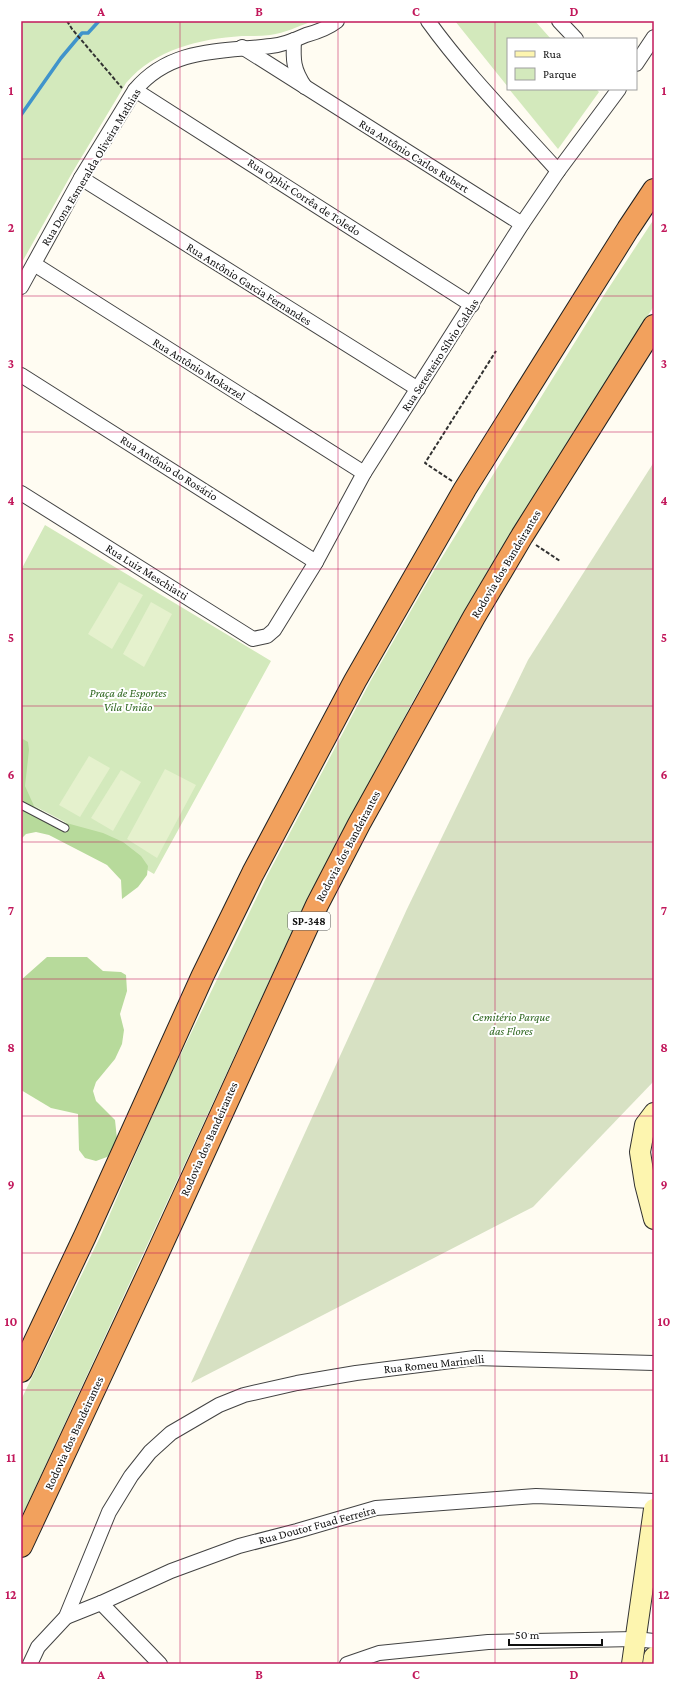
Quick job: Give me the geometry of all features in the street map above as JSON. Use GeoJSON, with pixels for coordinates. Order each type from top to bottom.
{"type":"FeatureCollection","features":[{"type":"Feature","properties":{"kind":"highway"},"geometry":{"type":"LineString","coordinates":[[21,1371],[85,1236],[203,976],[253,873],[355,681],[465,489],[654,190]]}},
{"type":"Feature","properties":{"kind":"highway","name":"Rodovia dos Bandeirantes"},"geometry":{"type":"LineString","coordinates":[[21,1546],[150,1270],[316,905],[359,824],[474,617],[522,536],[654,326]]}},
{"type":"Feature","properties":{"kind":"main road"},"geometry":{"type":"LineString","coordinates":[[654,1113],[644,1125],[640,1152],[645,1184],[654,1218]]}},
{"type":"Feature","properties":{"kind":"main road"},"geometry":{"type":"LineString","coordinates":[[632,1664],[645,1640],[654,1509]]}},
{"type":"Feature","properties":{"kind":"main road"},"geometry":{"type":"LineString","coordinates":[[653,1664],[654,1657]]}},
{"type":"Feature","properties":{"kind":"street","name":"Rua Dona Esmeralda Oliveira Mathias"},"geometry":{"type":"LineString","coordinates":[[21,287],[81,178],[133,94],[145,79],[179,59],[194,54],[242,47],[272,46],[294,40],[323,29],[337,21]]}},
{"type":"Feature","properties":{"kind":"street"},"geometry":{"type":"LineString","coordinates":[[428,21],[443,42],[481,86],[558,171]]}},
{"type":"Feature","properties":{"kind":"street"},"geometry":{"type":"LineString","coordinates":[[559,21],[575,38]]}},
{"type":"Feature","properties":{"kind":"street"},"geometry":{"type":"LineString","coordinates":[[637,62],[654,37]]}},
{"type":"Feature","properties":{"kind":"street","name":"Rua Antônio Carlos Rubert"},"geometry":{"type":"LineString","coordinates":[[294,40],[294,63],[296,74],[306,89]]}},
{"type":"Feature","properties":{"kind":"street","name":"Rua Antônio Carlos Rubert"},"geometry":{"type":"LineString","coordinates":[[242,47],[306,89],[522,224]]}},
{"type":"Feature","properties":{"kind":"street","name":"Rua Seresteiro Sílvio Caldas"},"geometry":{"type":"LineString","coordinates":[[274,630],[316,562],[364,473],[522,224],[558,171],[618,90]]}},
{"type":"Feature","properties":{"kind":"street","name":"Rua Ophir Corrêa de Toledo"},"geometry":{"type":"LineString","coordinates":[[133,94],[472,305]]}},
{"type":"Feature","properties":{"kind":"street","name":"Rua Antônio Garcia Fernandes"},"geometry":{"type":"LineString","coordinates":[[81,178],[418,389]]}},
{"type":"Feature","properties":{"kind":"street","name":"Rua Antônio Mokarzel"},"geometry":{"type":"LineString","coordinates":[[34,264],[364,473]]}},
{"type":"Feature","properties":{"kind":"street","name":"Rua Antônio do Rosário"},"geometry":{"type":"LineString","coordinates":[[21,375],[316,562]]}},
{"type":"Feature","properties":{"kind":"street","name":"Rua Luiz Meschiatti"},"geometry":{"type":"LineString","coordinates":[[21,493],[253,639],[267,636],[274,630]]}},
{"type":"Feature","properties":{"kind":"street","name":"Rua Romeu Marinelli"},"geometry":{"type":"LineString","coordinates":[[66,1617],[109,1512],[131,1476],[150,1452],[171,1433],[218,1405],[244,1395],[297,1383],[356,1373],[475,1358],[654,1363]]}},
{"type":"Feature","properties":{"kind":"street","name":"Rua Doutor Fuad Ferreira"},"geometry":{"type":"LineString","coordinates":[[66,1617],[101,1604],[171,1571],[239,1546],[376,1508],[536,1496],[654,1501]]}},
{"type":"Feature","properties":{"kind":"street"},"geometry":{"type":"LineString","coordinates":[[101,1604],[160,1664]]}},
{"type":"Feature","properties":{"kind":"street"},"geometry":{"type":"LineString","coordinates":[[30,1664],[38,1647],[66,1617]]}},
{"type":"Feature","properties":{"kind":"street"},"geometry":{"type":"LineString","coordinates":[[347,1664],[380,1654],[488,1642],[645,1640]]}},
{"type":"Feature","properties":{"kind":"lane"},"geometry":{"type":"LineString","coordinates":[[21,805],[65,828]]}},
{"type":"Feature","properties":{"kind":"path"},"geometry":{"type":"LineString","coordinates":[[67,21],[102,66],[133,94]]}},
{"type":"Feature","properties":{"kind":"path"},"geometry":{"type":"LineString","coordinates":[[465,489],[425,463],[496,351]]}},
{"type":"Feature","properties":{"kind":"path"},"geometry":{"type":"LineString","coordinates":[[522,536],[560,561]]}},
{"type":"Feature","properties":{"kind":"green space"},"geometry":{"type":"Polygon","coordinates":[[[21,21],[313,21],[276,34],[263,36],[226,37],[194,43],[164,54],[138,71],[126,83],[72,173],[21,264],[21,21]]]}},
{"type":"Feature","properties":{"kind":"green space"},"geometry":{"type":"Polygon","coordinates":[[[455,21],[535,21],[550,38],[507,38],[507,86],[455,21]]]}},
{"type":"Feature","properties":{"kind":"green space"},"geometry":{"type":"Polygon","coordinates":[[[510,90],[597,90],[599,92],[558,149],[510,90]]]}},
{"type":"Feature","properties":{"kind":"green space"},"geometry":{"type":"Polygon","coordinates":[[[654,219],[654,306],[566,444],[475,592],[413,701],[308,897],[21,1518],[21,1400],[100,1237],[163,1091],[267,876],[371,680],[436,567],[606,292],[654,219]]]}},
{"type":"Feature","properties":{"kind":"green space","name":"Cemitério Parque das Flores"},"geometry":{"type":"Polygon","coordinates":[[[654,462],[654,1081],[533,1207],[191,1383],[407,909],[528,660],[654,462]]]}},
{"type":"Feature","properties":{"kind":"green space","name":"Praça de Esportes Vila União"},"geometry":{"type":"Polygon","coordinates":[[[45,525],[271,661],[154,874],[63,821],[21,799],[21,570],[45,525]]]}},
{"type":"Feature","properties":{"kind":"green space"},"geometry":{"type":"Polygon","coordinates":[[[119,582],[143,595],[112,649],[88,634],[119,582]]]}},
{"type":"Feature","properties":{"kind":"green space"},"geometry":{"type":"Polygon","coordinates":[[[151,602],[172,614],[144,667],[123,654],[151,602]]]}},
{"type":"Feature","properties":{"kind":"green space"},"geometry":{"type":"Polygon","coordinates":[[[21,738],[28,742],[29,750],[25,786],[34,806],[59,821],[103,833],[123,842],[141,856],[148,866],[147,875],[138,887],[122,899],[121,880],[107,865],[49,835],[36,832],[26,834],[21,839],[21,738]]]}},
{"type":"Feature","properties":{"kind":"green space"},"geometry":{"type":"Polygon","coordinates":[[[89,756],[110,768],[80,817],[59,805],[89,756]]]}},
{"type":"Feature","properties":{"kind":"green space"},"geometry":{"type":"Polygon","coordinates":[[[165,769],[196,785],[157,858],[127,839],[165,769]]]}},
{"type":"Feature","properties":{"kind":"green space"},"geometry":{"type":"Polygon","coordinates":[[[121,770],[141,782],[113,831],[91,818],[121,770]]]}},
{"type":"Feature","properties":{"kind":"green space"},"geometry":{"type":"Polygon","coordinates":[[[47,957],[87,957],[103,971],[121,972],[126,975],[127,991],[120,1014],[124,1030],[122,1044],[115,1059],[96,1082],[93,1091],[96,1101],[115,1120],[117,1139],[114,1149],[107,1157],[96,1161],[85,1158],[79,1150],[78,1114],[51,1108],[21,1090],[21,980],[47,957]]]}},
{"type":"Feature","properties":{"kind":"waterway"},"geometry":{"type":"LineString","coordinates":[[21,115],[61,58],[82,33],[88,33],[99,21]]}}]}
